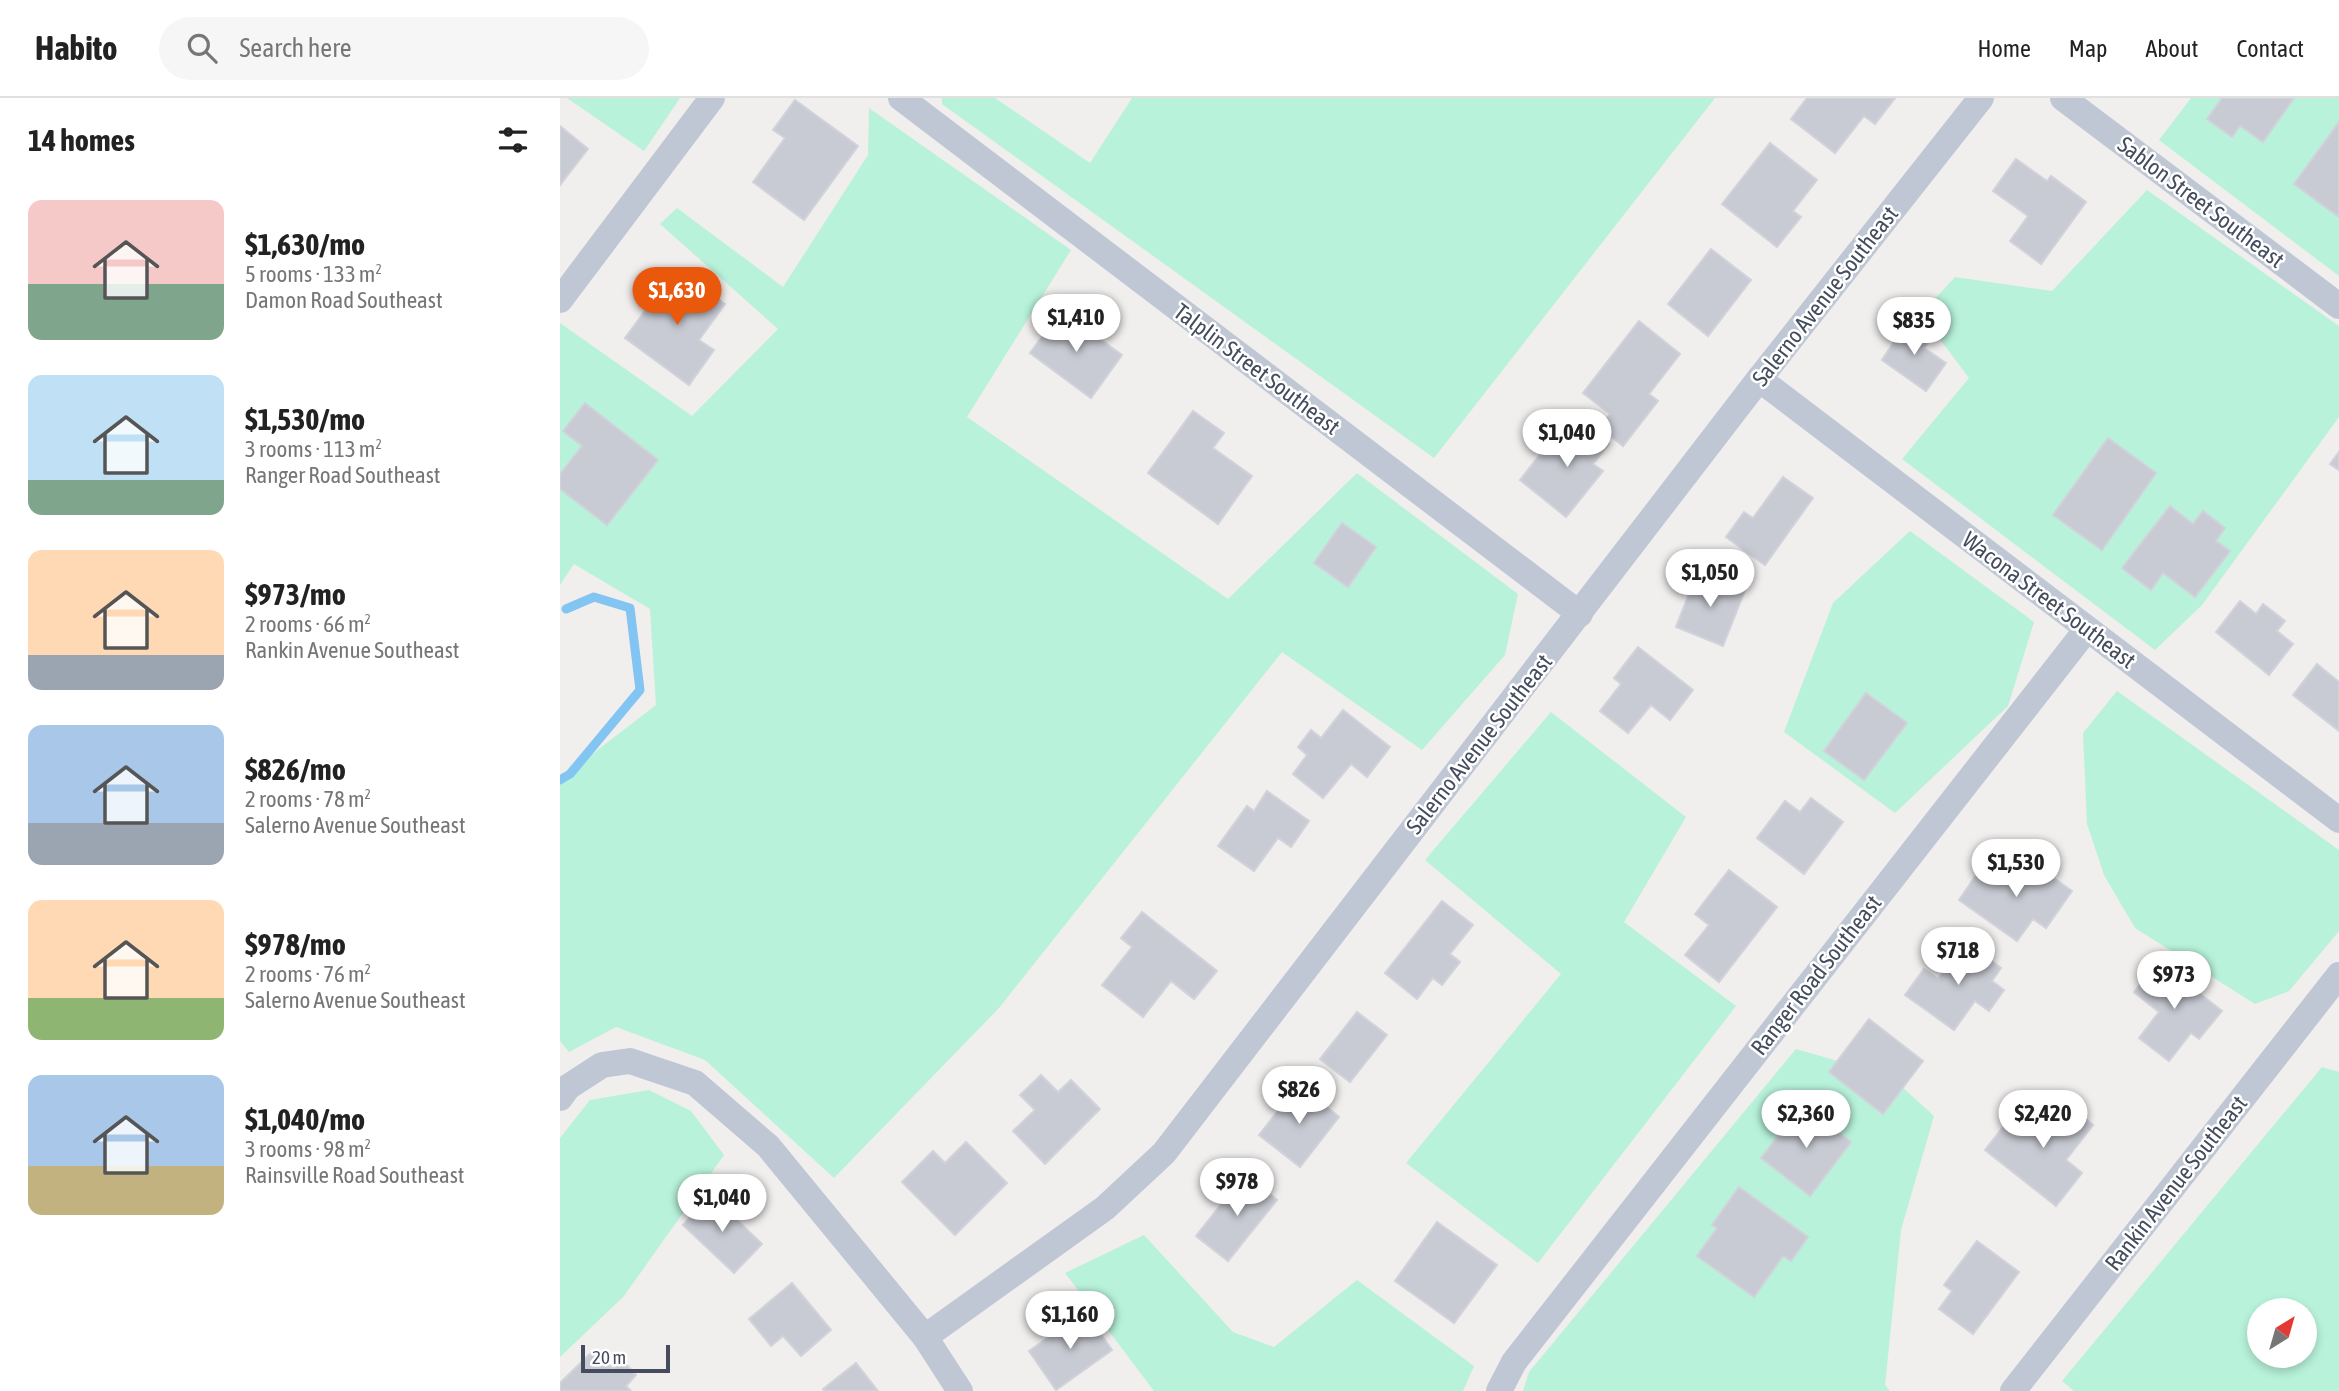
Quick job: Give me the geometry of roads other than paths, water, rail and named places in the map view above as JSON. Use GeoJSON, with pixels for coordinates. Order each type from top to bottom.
{"type":"FeatureCollection","features":[{"type":"Feature","properties":{"kind":"street"},"geometry":{"type":"LineString","coordinates":[[560,300],[712,98]]}},
{"type":"Feature","properties":{"kind":"street","name":"Talplin Street Southeast"},"geometry":{"type":"LineString","coordinates":[[901,98],[1580,614]]}},
{"type":"Feature","properties":{"kind":"street","name":"Salerno Avenue Southeast"},"geometry":{"type":"LineString","coordinates":[[925,1337],[1105,1208],[1164,1153],[1759,380],[1981,98]]}},
{"type":"Feature","properties":{"kind":"street","name":"Sablon Street Southeast"},"geometry":{"type":"LineString","coordinates":[[2063,98],[2339,306]]}},
{"type":"Feature","properties":{"kind":"street","name":"Wacona Street Southeast"},"geometry":{"type":"LineString","coordinates":[[1759,380],[2339,820]]}},
{"type":"Feature","properties":{"kind":"street","name":"Ranger Road Southeast"},"geometry":{"type":"LineString","coordinates":[[1499,1391],[1514,1362],[2087,629]]}},
{"type":"Feature","properties":{"kind":"street","name":"Rankin Avenue Southeast"},"geometry":{"type":"LineString","coordinates":[[2013,1391],[2339,975]]}},
{"type":"Feature","properties":{"kind":"street"},"geometry":{"type":"LineString","coordinates":[[560,1098],[568,1087],[602,1065],[630,1061],[695,1083],[768,1146],[925,1337],[960,1391]]}},
{"type":"Feature","properties":{"kind":"waterway"},"geometry":{"type":"LineString","coordinates":[[560,780],[570,774],[640,690],[630,608],[594,597],[566,609]]}}]}
